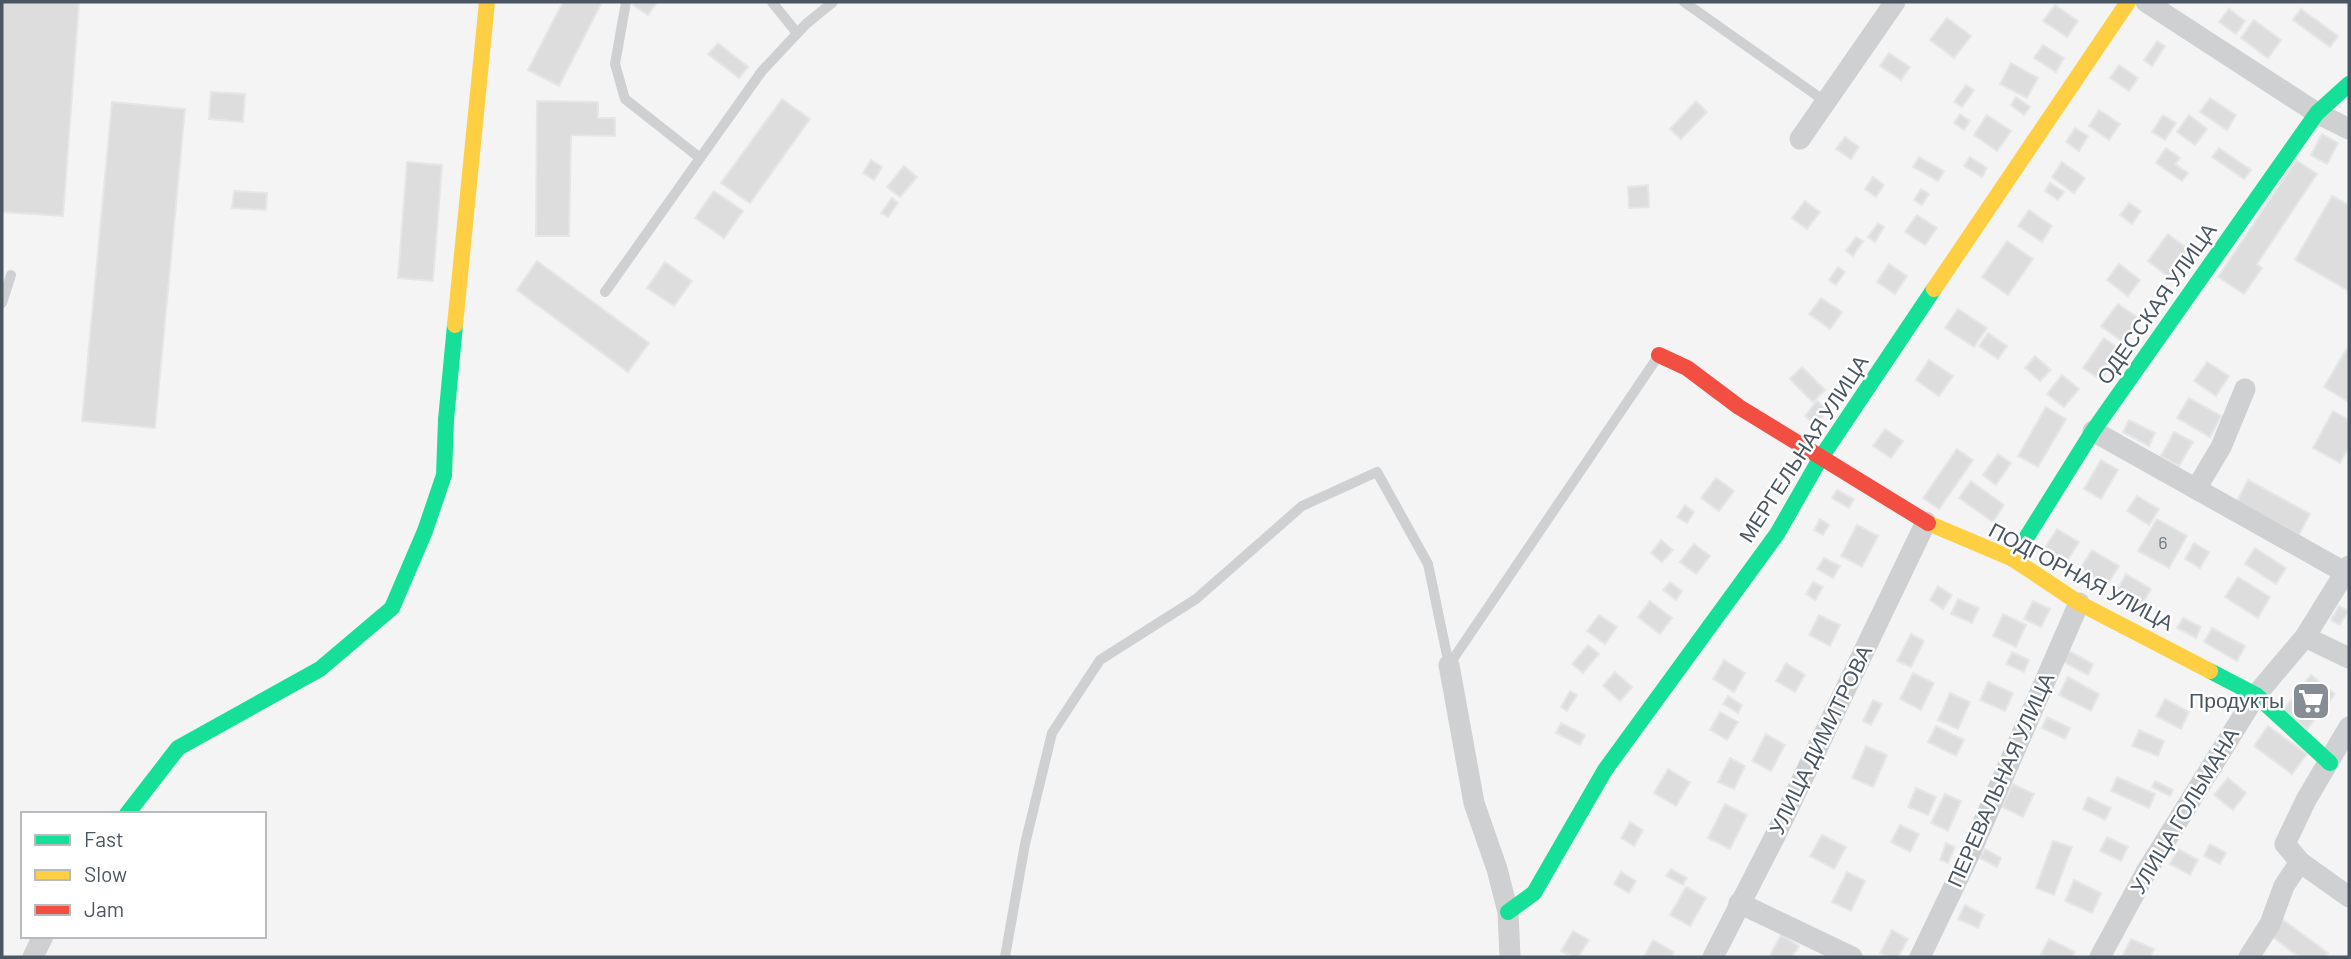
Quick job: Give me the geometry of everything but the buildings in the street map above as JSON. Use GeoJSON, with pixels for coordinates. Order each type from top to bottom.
{"type":"FeatureCollection","features":[{"type":"Feature","properties":{"kind":"street"},"geometry":{"type":"LineString","coordinates":[[129,812],[178,748],[320,669],[392,608],[425,531],[444,475],[446,420],[487,2]]}},
{"type":"Feature","properties":{"kind":"street"},"geometry":{"type":"LineString","coordinates":[[1800,139],[1895,2]]}},
{"type":"Feature","properties":{"kind":"street","name":"МЕРГЕЛЬНАЯ УЛИЦА"},"geometry":{"type":"LineString","coordinates":[[1508,912],[1534,893],[1605,770],[1777,534],[1820,459],[2128,2]]}},
{"type":"Feature","properties":{"kind":"street"},"geometry":{"type":"LineString","coordinates":[[2146,2],[2318,113],[2349,129]]}},
{"type":"Feature","properties":{"kind":"street","name":"ОДЕССКАЯ УЛИЦА"},"geometry":{"type":"LineString","coordinates":[[2012,559],[2093,431],[2318,113],[2349,84]]}},
{"type":"Feature","properties":{"kind":"street","name":"ПОДГОРНАЯ УЛИЦА"},"geometry":{"type":"LineString","coordinates":[[1659,355],[1687,368],[1739,407],[1926,522],[2012,559],[2079,603],[2256,695],[2330,763]]}},
{"type":"Feature","properties":{"kind":"street"},"geometry":{"type":"LineString","coordinates":[[2196,489],[2221,447],[2245,388]]}},
{"type":"Feature","properties":{"kind":"street"},"geometry":{"type":"LineString","coordinates":[[2093,431],[2348,570]]}},
{"type":"Feature","properties":{"kind":"street","name":"УЛИЦА ДИМИТРОВА"},"geometry":{"type":"LineString","coordinates":[[1713,957],[1776,834],[1926,522]]}},
{"type":"Feature","properties":{"kind":"street","name":"УЛИЦА ГОЛЬМАНА"},"geometry":{"type":"LineString","coordinates":[[2100,957],[2146,872],[2256,695],[2305,637],[2348,570]]}},
{"type":"Feature","properties":{"kind":"street","name":"ПЕРЕВАЛЬНАЯ УЛИЦА"},"geometry":{"type":"LineString","coordinates":[[1920,957],[1971,851],[2079,603]]}},
{"type":"Feature","properties":{"kind":"street"},"geometry":{"type":"LineString","coordinates":[[2305,637],[2349,658]]}},
{"type":"Feature","properties":{"kind":"street"},"geometry":{"type":"LineString","coordinates":[[1449,665],[1474,803],[1497,869],[1508,912],[1510,957]]}},
{"type":"Feature","properties":{"kind":"street"},"geometry":{"type":"LineString","coordinates":[[2349,727],[2306,800],[2285,844],[2300,862],[2349,897]]}},
{"type":"Feature","properties":{"kind":"street"},"geometry":{"type":"LineString","coordinates":[[2249,957],[2270,924],[2284,886],[2300,862]]}},
{"type":"Feature","properties":{"kind":"street"},"geometry":{"type":"LineString","coordinates":[[1739,904],[1852,957]]}},
{"type":"Feature","properties":{"kind":"street"},"geometry":{"type":"LineString","coordinates":[[33,957],[42,938]]}},
{"type":"Feature","properties":{"kind":"lane"},"geometry":{"type":"LineString","coordinates":[[626,2],[615,64],[625,99],[700,158]]}},
{"type":"Feature","properties":{"kind":"lane"},"geometry":{"type":"LineString","coordinates":[[772,2],[797,33]]}},
{"type":"Feature","properties":{"kind":"lane"},"geometry":{"type":"LineString","coordinates":[[605,292],[762,71],[797,33],[833,2]]}},
{"type":"Feature","properties":{"kind":"lane"},"geometry":{"type":"LineString","coordinates":[[1684,2],[1826,102]]}},
{"type":"Feature","properties":{"kind":"lane"},"geometry":{"type":"LineString","coordinates":[[2,303],[11,275]]}},
{"type":"Feature","properties":{"kind":"lane"},"geometry":{"type":"LineString","coordinates":[[1449,665],[1659,355]]}},
{"type":"Feature","properties":{"kind":"lane"},"geometry":{"type":"LineString","coordinates":[[1005,957],[1025,844],[1052,733],[1059,722],[1100,660],[1196,600],[1302,506],[1377,472],[1428,564],[1449,665]]}},
{"type":"Feature","properties":{"kind":"traffic: fast"},"geometry":{"type":"LineString","coordinates":[[2013,559],[2093,431],[2317,113],[2349,84]]}},
{"type":"Feature","properties":{"kind":"traffic: fast"},"geometry":{"type":"LineString","coordinates":[[1508,912],[1534,893],[1605,770],[1777,534],[1820,459],[1934,289]]}},
{"type":"Feature","properties":{"kind":"traffic: fast"},"geometry":{"type":"LineString","coordinates":[[129,812],[178,748],[320,669],[392,608],[425,531],[444,475],[455,325]]}},
{"type":"Feature","properties":{"kind":"traffic: fast"},"geometry":{"type":"LineString","coordinates":[[2210,671],[2256,695],[2330,763]]}},
{"type":"Feature","properties":{"kind":"traffic: slow"},"geometry":{"type":"LineString","coordinates":[[455,325],[487,2]]}},
{"type":"Feature","properties":{"kind":"traffic: slow"},"geometry":{"type":"LineString","coordinates":[[1934,289],[2128,2]]}},
{"type":"Feature","properties":{"kind":"traffic: slow"},"geometry":{"type":"LineString","coordinates":[[1928,523],[2013,559],[2079,603],[2210,671]]}},
{"type":"Feature","properties":{"kind":"traffic: jam"},"geometry":{"type":"LineString","coordinates":[[1659,355],[1687,368],[1739,407],[1928,523]]}},
{"type":"Feature","properties":{"kind":"place","name":"Продукты"},"geometry":{"type":"Point","coordinates":[2311,701]}}]}
